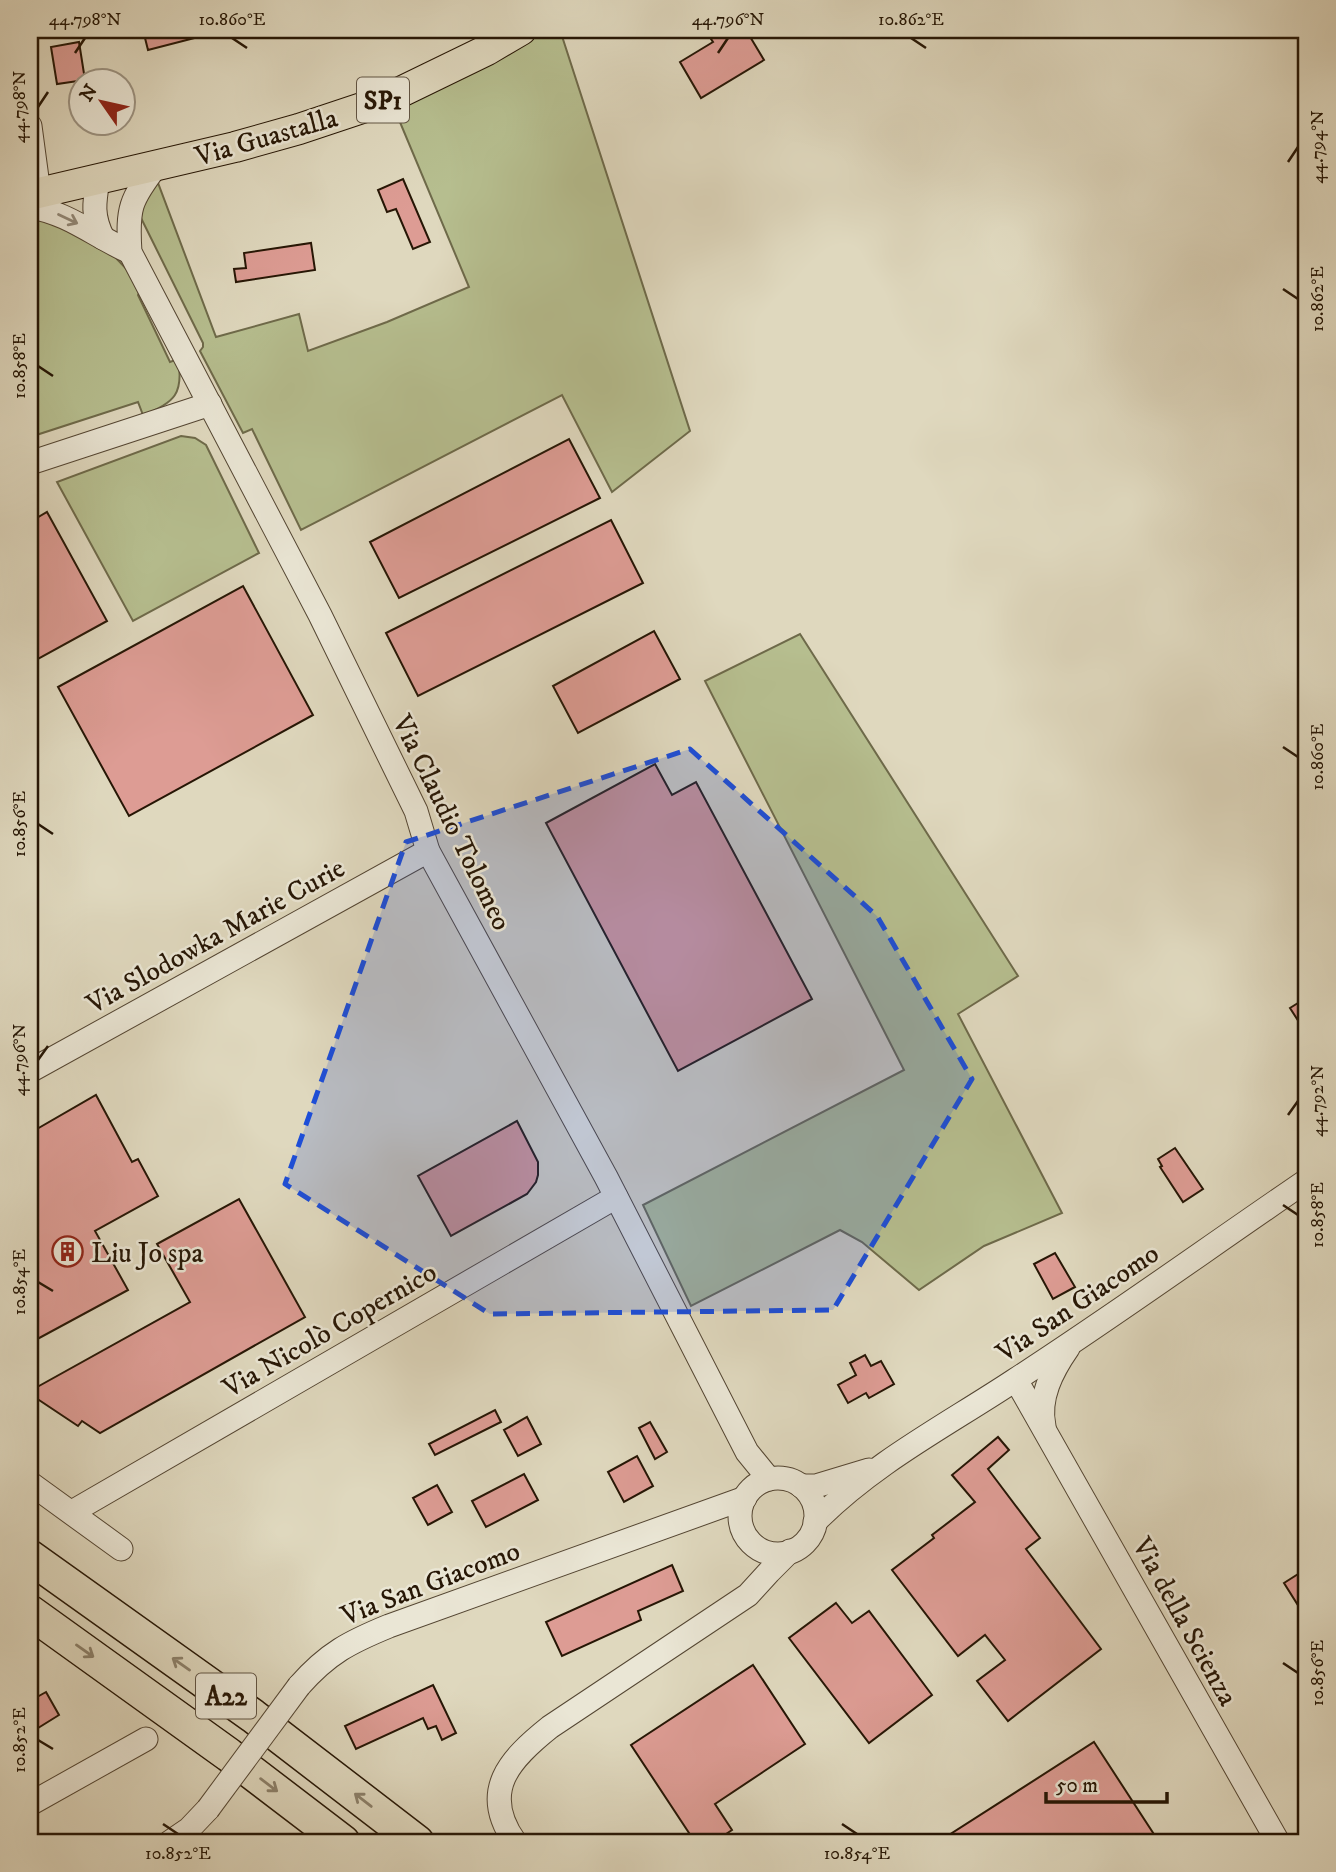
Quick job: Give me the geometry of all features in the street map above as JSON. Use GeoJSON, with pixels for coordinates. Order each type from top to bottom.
{"type":"FeatureCollection","features":[{"type":"Feature","properties":{"kind":"highway","name":"A22"},"geometry":{"type":"LineString","coordinates":[[30,1557],[253,1716],[417,1842]]}},
{"type":"Feature","properties":{"kind":"highway","name":"A22"},"geometry":{"type":"LineString","coordinates":[[30,1612],[188,1725],[344,1842]]}},
{"type":"Feature","properties":{"kind":"main road","name":"Via Guastalla"},"geometry":{"type":"LineString","coordinates":[[33,198],[157,165],[235,148],[380,102],[487,50],[521,30]]}},
{"type":"Feature","properties":{"kind":"street"},"geometry":{"type":"LineString","coordinates":[[30,126],[33,198],[45,209],[103,238],[129,241],[130,211],[135,195],[157,165]]}},
{"type":"Feature","properties":{"kind":"street"},"geometry":{"type":"LineString","coordinates":[[98,180],[94,213],[103,238]]}},
{"type":"Feature","properties":{"kind":"street","name":"Via Claudio Tolomeo"},"geometry":{"type":"LineString","coordinates":[[98,180],[120,205],[129,241],[209,404],[320,615],[416,811],[428,852],[616,1197],[747,1452],[769,1479]]}},
{"type":"Feature","properties":{"kind":"street"},"geometry":{"type":"LineString","coordinates":[[30,463],[209,404]]}},
{"type":"Feature","properties":{"kind":"street","name":"Via Slodowka Marie Curie"},"geometry":{"type":"LineString","coordinates":[[30,1071],[428,852]]}},
{"type":"Feature","properties":{"kind":"street","name":"Via San Giacomo"},"geometry":{"type":"LineString","coordinates":[[815,1522],[878,1467],[1016,1380],[1306,1181]]}},
{"type":"Feature","properties":{"kind":"street","name":"Via Nicolò Copernico"},"geometry":{"type":"LineString","coordinates":[[72,1512],[616,1197]]}},
{"type":"Feature","properties":{"kind":"street"},"geometry":{"type":"LineString","coordinates":[[1044,1429],[1042,1416],[1045,1394],[1055,1366],[1073,1341]]}},
{"type":"Feature","properties":{"kind":"street","name":"Via della Scienza"},"geometry":{"type":"LineString","coordinates":[[1016,1380],[1278,1842]]}},
{"type":"Feature","properties":{"kind":"street","name":"Via Claudio Tolomeo"},"geometry":{"type":"LineString","coordinates":[[747,1452],[753,1480],[747,1494]]}},
{"type":"Feature","properties":{"kind":"street","name":"Via San Giacomo"},"geometry":{"type":"LineString","coordinates":[[801,1486],[816,1486],[878,1467]]}},
{"type":"Feature","properties":{"kind":"street"},"geometry":{"type":"LineString","coordinates":[[515,1842],[502,1818],[499,1804],[500,1786],[512,1762],[525,1747],[551,1727],[731,1607],[748,1595],[790,1552],[803,1544],[809,1537],[816,1512],[813,1502],[801,1486],[786,1479],[769,1479],[755,1486],[747,1494],[740,1512],[754,1565],[746,1588],[731,1607]]}},
{"type":"Feature","properties":{"kind":"street"},"geometry":{"type":"LineString","coordinates":[[30,1483],[121,1549]]}},
{"type":"Feature","properties":{"kind":"street","name":"Via San Giacomo"},"geometry":{"type":"LineString","coordinates":[[170,1842],[189,1829],[208,1809],[299,1686],[327,1658],[355,1640],[747,1494]]}},
{"type":"Feature","properties":{"kind":"street"},"geometry":{"type":"LineString","coordinates":[[705,1511],[733,1521],[756,1547],[769,1552],[790,1552]]}},
{"type":"Feature","properties":{"kind":"street"},"geometry":{"type":"LineString","coordinates":[[30,1804],[146,1739]]}},
{"type":"Feature","properties":{"kind":"highlighted area"},"geometry":{"type":"Polygon","coordinates":[[[690,749],[877,916],[972,1079],[833,1310],[490,1314],[285,1184],[406,842],[690,749]]]}},
{"type":"Feature","properties":{"kind":"green space"},"geometry":{"type":"Polygon","coordinates":[[[525,30],[560,30],[690,431],[612,492],[562,395],[301,530],[252,429],[243,433],[200,351],[203,343],[140,216],[140,210],[158,183],[216,337],[299,314],[308,351],[387,322],[469,287],[397,115],[384,107],[525,30]]]}},
{"type":"Feature","properties":{"kind":"green space"},"geometry":{"type":"Polygon","coordinates":[[[30,217],[57,222],[116,258],[134,277],[141,289],[138,295],[170,362],[178,359],[180,380],[170,401],[143,415],[138,402],[30,437],[30,217]]]}},
{"type":"Feature","properties":{"kind":"green space"},"geometry":{"type":"Polygon","coordinates":[[[181,436],[195,438],[206,445],[259,553],[133,621],[57,482],[181,436]]]}},
{"type":"Feature","properties":{"kind":"green space"},"geometry":{"type":"Polygon","coordinates":[[[800,634],[1018,976],[958,1014],[1062,1213],[984,1246],[919,1290],[862,1242],[840,1230],[691,1306],[643,1205],[904,1070],[705,681],[800,634]]]}},
{"type":"Feature","properties":{"kind":"building"},"geometry":{"type":"Polygon","coordinates":[[[143,30],[209,30],[210,34],[148,50],[143,30]]]}},
{"type":"Feature","properties":{"kind":"building"},"geometry":{"type":"Polygon","coordinates":[[[705,30],[746,30],[764,60],[701,98],[680,62],[713,42],[705,30]]]}},
{"type":"Feature","properties":{"kind":"building"},"geometry":{"type":"Polygon","coordinates":[[[79,42],[83,66],[66,66],[66,83],[57,84],[51,47],[79,42]]]}},
{"type":"Feature","properties":{"kind":"building"},"geometry":{"type":"Polygon","coordinates":[[[403,179],[430,242],[413,249],[396,209],[387,212],[378,190],[403,179]]]}},
{"type":"Feature","properties":{"kind":"building"},"geometry":{"type":"Polygon","coordinates":[[[311,243],[315,270],[236,282],[234,269],[246,268],[244,253],[311,243]]]}},
{"type":"Feature","properties":{"kind":"building"},"geometry":{"type":"Polygon","coordinates":[[[569,439],[600,498],[399,598],[370,542],[569,439]]]}},
{"type":"Feature","properties":{"kind":"building"},"geometry":{"type":"Polygon","coordinates":[[[47,512],[107,621],[38,659],[30,644],[30,522],[47,512]]]}},
{"type":"Feature","properties":{"kind":"building"},"geometry":{"type":"Polygon","coordinates":[[[611,520],[643,583],[418,696],[386,633],[611,520]]]}},
{"type":"Feature","properties":{"kind":"building"},"geometry":{"type":"Polygon","coordinates":[[[243,586],[313,715],[129,816],[58,687],[243,586]]]}},
{"type":"Feature","properties":{"kind":"building"},"geometry":{"type":"Polygon","coordinates":[[[654,631],[680,679],[578,733],[553,686],[654,631]]]}},
{"type":"Feature","properties":{"kind":"building"},"geometry":{"type":"Polygon","coordinates":[[[655,764],[672,795],[696,782],[812,999],[678,1071],[546,823],[655,764]]]}},
{"type":"Feature","properties":{"kind":"building"},"geometry":{"type":"Polygon","coordinates":[[[1306,998],[1306,1033],[1290,1008],[1306,998]]]}},
{"type":"Feature","properties":{"kind":"building"},"geometry":{"type":"Polygon","coordinates":[[[96,1095],[132,1162],[138,1159],[158,1196],[95,1231],[128,1290],[30,1343],[30,1133],[96,1095]]]}},
{"type":"Feature","properties":{"kind":"building"},"geometry":{"type":"Polygon","coordinates":[[[517,1121],[538,1162],[536,1182],[527,1194],[451,1236],[418,1176],[517,1121]]]}},
{"type":"Feature","properties":{"kind":"building"},"geometry":{"type":"Polygon","coordinates":[[[1175,1148],[1203,1189],[1183,1202],[1160,1167],[1162,1166],[1158,1159],[1175,1148]]]}},
{"type":"Feature","properties":{"kind":"building"},"geometry":{"type":"Polygon","coordinates":[[[239,1199],[305,1317],[100,1433],[82,1421],[78,1426],[30,1394],[30,1391],[190,1302],[157,1244],[239,1199]]]}},
{"type":"Feature","properties":{"kind":"building"},"geometry":{"type":"Polygon","coordinates":[[[1055,1253],[1075,1287],[1053,1299],[1034,1264],[1055,1253]]]}},
{"type":"Feature","properties":{"kind":"building"},"geometry":{"type":"Polygon","coordinates":[[[865,1355],[871,1366],[881,1361],[894,1384],[869,1398],[866,1393],[848,1403],[838,1385],[856,1375],[850,1363],[865,1355]]]}},
{"type":"Feature","properties":{"kind":"building"},"geometry":{"type":"Polygon","coordinates":[[[495,1410],[501,1422],[435,1455],[429,1444],[495,1410]]]}},
{"type":"Feature","properties":{"kind":"building"},"geometry":{"type":"Polygon","coordinates":[[[527,1417],[541,1444],[518,1456],[504,1430],[527,1417]]]}},
{"type":"Feature","properties":{"kind":"building"},"geometry":{"type":"Polygon","coordinates":[[[650,1422],[667,1452],[655,1459],[639,1428],[650,1422]]]}},
{"type":"Feature","properties":{"kind":"building"},"geometry":{"type":"Polygon","coordinates":[[[998,1437],[1009,1450],[988,1469],[1040,1538],[1026,1549],[1101,1649],[1008,1721],[977,1681],[1005,1660],[985,1635],[958,1656],[892,1570],[975,1502],[952,1475],[998,1437]]]}},
{"type":"Feature","properties":{"kind":"building"},"geometry":{"type":"Polygon","coordinates":[[[637,1456],[653,1486],[624,1502],[608,1472],[637,1456]]]}},
{"type":"Feature","properties":{"kind":"building"},"geometry":{"type":"Polygon","coordinates":[[[524,1474],[538,1500],[486,1527],[472,1501],[524,1474]]]}},
{"type":"Feature","properties":{"kind":"building"},"geometry":{"type":"Polygon","coordinates":[[[437,1485],[452,1512],[428,1525],[413,1498],[437,1485]]]}},
{"type":"Feature","properties":{"kind":"building"},"geometry":{"type":"Polygon","coordinates":[[[672,1565],[683,1591],[638,1611],[641,1620],[562,1656],[546,1622],[672,1565]]]}},
{"type":"Feature","properties":{"kind":"building"},"geometry":{"type":"Polygon","coordinates":[[[1306,1569],[1306,1618],[1284,1583],[1306,1569]]]}},
{"type":"Feature","properties":{"kind":"building"},"geometry":{"type":"Polygon","coordinates":[[[836,1603],[852,1623],[869,1611],[932,1695],[869,1743],[789,1638],[836,1603]]]}},
{"type":"Feature","properties":{"kind":"building"},"geometry":{"type":"Polygon","coordinates":[[[753,1665],[805,1744],[715,1804],[732,1830],[714,1842],[695,1842],[631,1745],[753,1665]]]}},
{"type":"Feature","properties":{"kind":"building"},"geometry":{"type":"Polygon","coordinates":[[[433,1685],[456,1733],[442,1740],[436,1726],[428,1729],[423,1718],[356,1749],[345,1726],[433,1685]]]}},
{"type":"Feature","properties":{"kind":"building"},"geometry":{"type":"Polygon","coordinates":[[[46,1692],[59,1715],[30,1733],[30,1701],[46,1692]]]}},
{"type":"Feature","properties":{"kind":"building"},"geometry":{"type":"Polygon","coordinates":[[[1094,1742],[1159,1842],[938,1842],[1094,1742]]]}},
{"type":"Feature","properties":{"kind":"place","name":"Liu Jo spa"},"geometry":{"type":"Point","coordinates":[68,1252]}}]}
